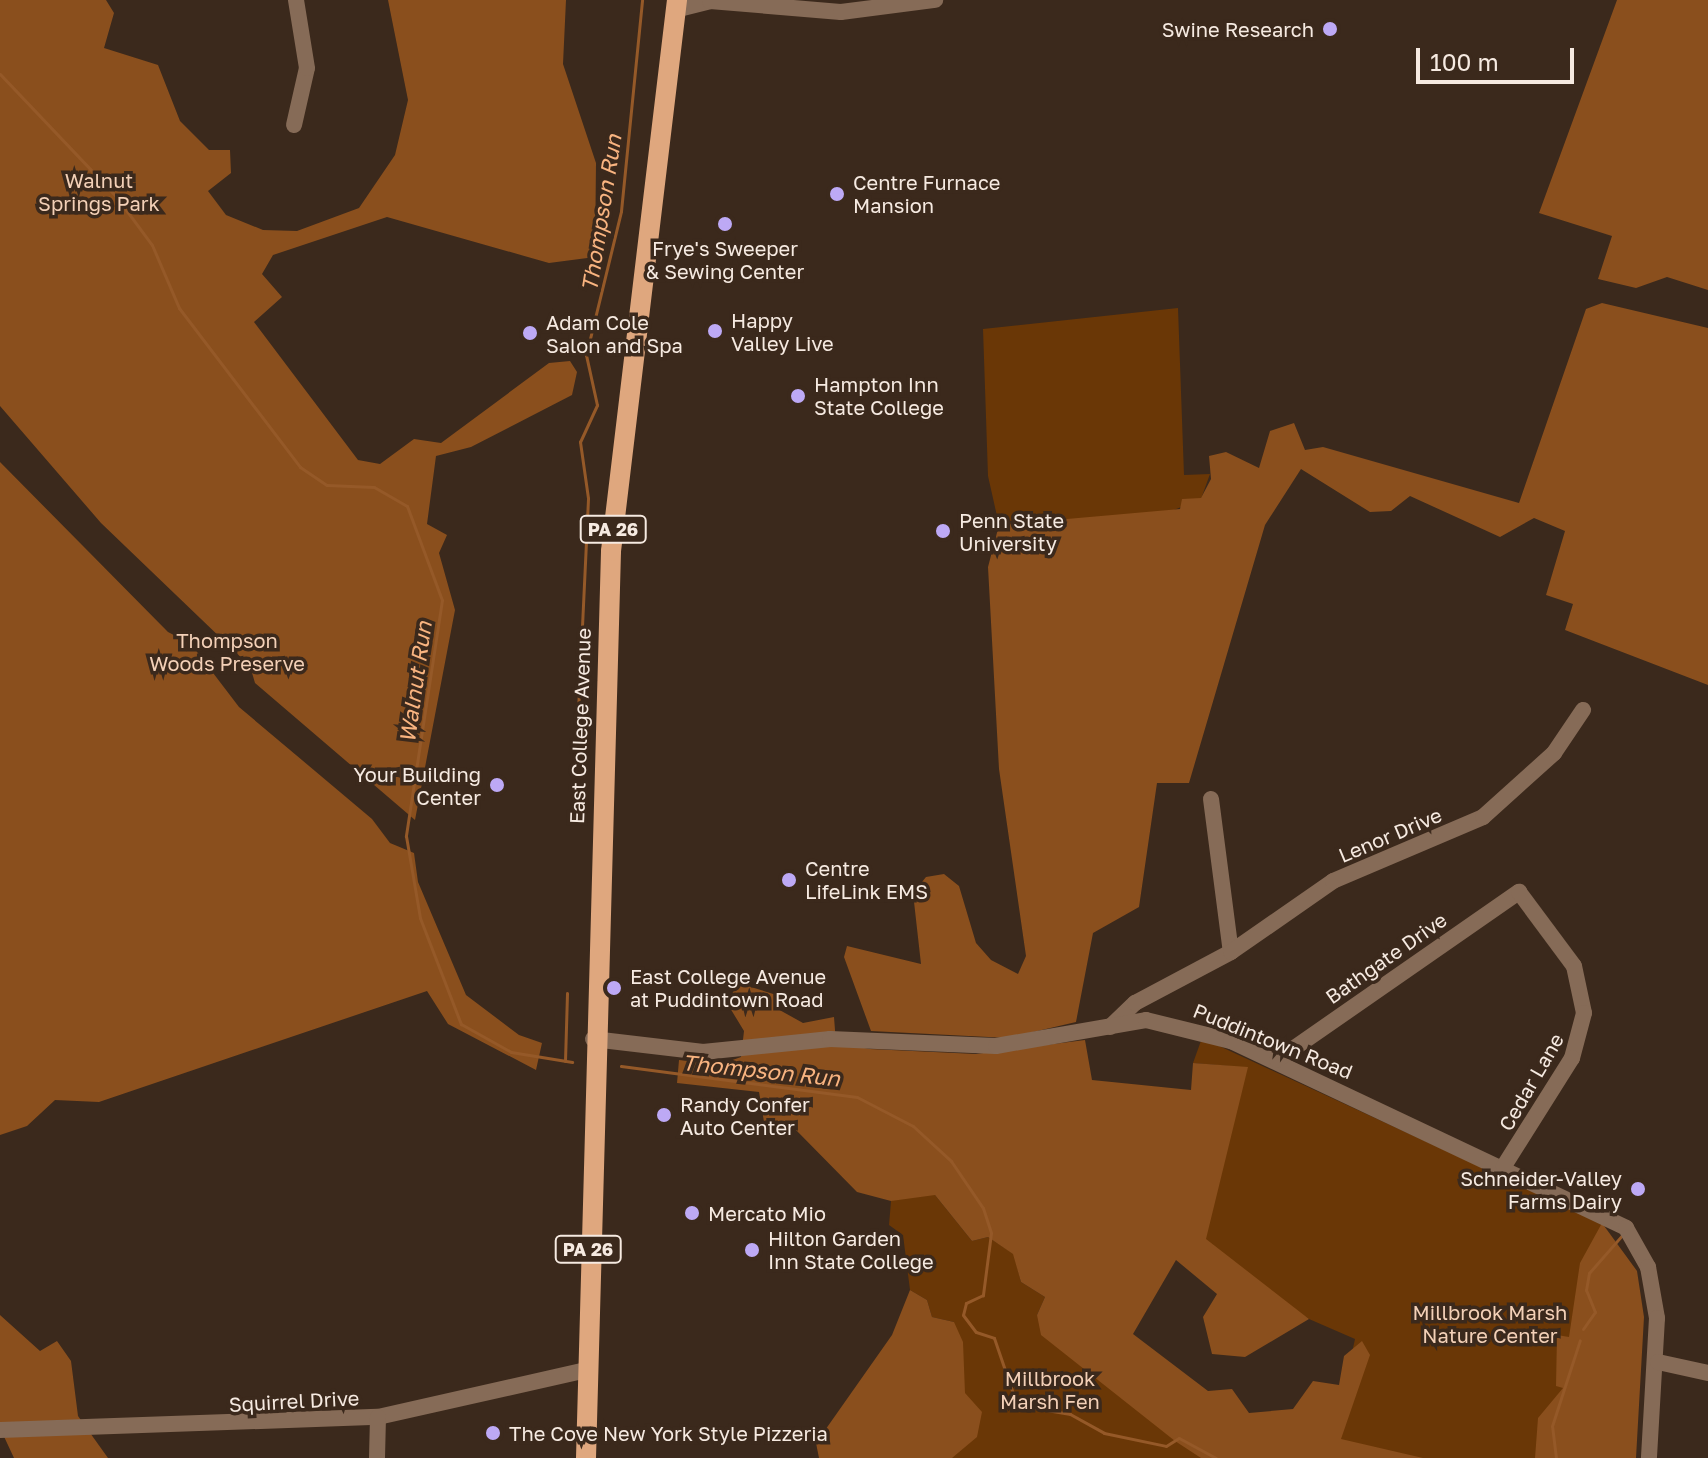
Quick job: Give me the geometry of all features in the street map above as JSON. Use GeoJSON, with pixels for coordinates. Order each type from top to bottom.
{"type":"FeatureCollection","features":[{"type":"Feature","properties":{"kind":"main road","name":"East College Avenue"},"geometry":{"type":"LineString","coordinates":[[586,1458],[593,1039],[612,538],[676,5]]}},
{"type":"Feature","properties":{"kind":"street"},"geometry":{"type":"LineString","coordinates":[[294,125],[307,68],[296,0]]}},
{"type":"Feature","properties":{"kind":"street"},"geometry":{"type":"LineString","coordinates":[[676,5],[710,1],[841,12],[935,0]]}},
{"type":"Feature","properties":{"kind":"street","name":"Lenor Drive"},"geometry":{"type":"LineString","coordinates":[[1110,1027],[1135,1003],[1231,952],[1333,881],[1492,811],[1554,753],[1583,710]]}},
{"type":"Feature","properties":{"kind":"street"},"geometry":{"type":"LineString","coordinates":[[1211,799],[1231,952]]}},
{"type":"Feature","properties":{"kind":"street","name":"Bathgate Drive"},"geometry":{"type":"LineString","coordinates":[[1277,1060],[1519,892]]}},
{"type":"Feature","properties":{"kind":"street","name":"Cedar Lane"},"geometry":{"type":"LineString","coordinates":[[1504,1166],[1572,1058],[1584,1013],[1574,966],[1519,892]]}},
{"type":"Feature","properties":{"kind":"street","name":"Puddintown Road"},"geometry":{"type":"LineString","coordinates":[[593,1039],[703,1052],[830,1039],[982,1046],[1110,1027],[1172,1022],[1277,1060],[1591,1207],[1636,1239],[1652,1283],[1658,1362],[1649,1458]]}},
{"type":"Feature","properties":{"kind":"street"},"geometry":{"type":"LineString","coordinates":[[1658,1362],[1708,1373]]}},
{"type":"Feature","properties":{"kind":"street","name":"Squirrel Drive"},"geometry":{"type":"LineString","coordinates":[[0,1430],[378,1417],[586,1370]]}},
{"type":"Feature","properties":{"kind":"street"},"geometry":{"type":"LineString","coordinates":[[377,1458],[378,1417]]}},
{"type":"Feature","properties":{"kind":"green space","name":"Walnut Springs Park"},"geometry":{"type":"Polygon","coordinates":[[[0,0],[106,0],[114,13],[104,48],[158,65],[180,121],[209,150],[230,150],[231,173],[208,191],[226,215],[263,230],[297,231],[359,208],[395,155],[408,100],[388,0],[566,0],[563,64],[596,163],[595,257],[549,263],[387,217],[273,255],[262,274],[282,297],[254,322],[358,460],[380,464],[414,439],[441,443],[549,363],[570,361],[577,372],[572,395],[471,447],[436,456],[427,524],[447,535],[439,553],[455,610],[415,820],[255,683],[250,666],[101,523],[0,406],[0,0]]]}},
{"type":"Feature","properties":{"kind":"green space"},"geometry":{"type":"Polygon","coordinates":[[[1617,0],[1708,0],[1708,290],[1667,277],[1636,288],[1598,279],[1612,236],[1539,213],[1617,0]]]}},
{"type":"Feature","properties":{"kind":"green space"},"geometry":{"type":"Polygon","coordinates":[[[1602,303],[1708,328],[1708,685],[1565,630],[1573,604],[1546,595],[1565,531],[1534,518],[1500,537],[1410,496],[1391,511],[1370,512],[1301,469],[1265,525],[1189,783],[1157,783],[1139,907],[1093,933],[1076,1022],[1008,1038],[871,1031],[844,957],[847,946],[921,964],[913,893],[926,877],[944,874],[959,886],[976,943],[991,960],[1018,974],[1026,956],[999,769],[988,567],[999,525],[1180,509],[1182,499],[1201,498],[1211,479],[1209,456],[1226,452],[1259,468],[1270,431],[1294,423],[1305,450],[1323,447],[1519,503],[1586,309],[1602,303]]]}},
{"type":"Feature","properties":{"kind":"green space"},"geometry":{"type":"Polygon","coordinates":[[[1178,308],[1184,475],[1210,474],[1201,499],[1159,516],[999,525],[988,476],[983,329],[1178,308]]]}},
{"type":"Feature","properties":{"kind":"green space"},"geometry":{"type":"Polygon","coordinates":[[[0,462],[168,632],[191,644],[239,707],[372,819],[390,843],[414,853],[418,882],[466,995],[519,1035],[542,1043],[536,1070],[448,1024],[427,991],[99,1102],[55,1100],[27,1126],[0,1135],[0,462]]]}},
{"type":"Feature","properties":{"kind":"green space"},"geometry":{"type":"Polygon","coordinates":[[[738,983],[783,997],[776,1008],[803,1023],[834,1017],[836,1043],[870,1049],[976,1054],[1085,1040],[1092,1080],[1191,1090],[1193,1063],[1248,1067],[1206,1239],[1309,1319],[1245,1357],[1212,1354],[1203,1317],[1217,1294],[1176,1260],[1133,1334],[1208,1391],[1232,1389],[1249,1413],[1293,1409],[1313,1381],[1339,1385],[1344,1356],[1362,1341],[1370,1355],[1341,1439],[1423,1458],[1201,1458],[1175,1441],[1041,1335],[1037,1315],[1045,1297],[1021,1282],[1013,1254],[988,1237],[972,1241],[935,1195],[891,1201],[857,1192],[795,1129],[765,1128],[759,1092],[677,1083],[679,1060],[721,1064],[741,1057],[744,1031],[727,1003],[738,983]]]}},
{"type":"Feature","properties":{"kind":"green space","name":"Millbrook Marsh Nature Center"},"geometry":{"type":"Polygon","coordinates":[[[1202,1038],[1602,1223],[1636,1458],[1329,1458],[1355,1339],[1309,1319],[1181,1240],[1229,1066],[1193,1063],[1202,1038]]]}},
{"type":"Feature","properties":{"kind":"green space","name":"Millbrook Marsh Fen"},"geometry":{"type":"Polygon","coordinates":[[[909,1193],[935,1195],[972,1241],[988,1237],[1014,1254],[1021,1282],[1045,1297],[1037,1315],[1245,1458],[949,1458],[954,1322],[932,1317],[927,1300],[910,1290],[903,1235],[889,1225],[891,1201],[909,1193]]]}},
{"type":"Feature","properties":{"kind":"green space"},"geometry":{"type":"Polygon","coordinates":[[[1602,1223],[1637,1271],[1644,1317],[1636,1458],[1535,1458],[1538,1418],[1563,1388],[1556,1386],[1557,1335],[1569,1337],[1580,1263],[1602,1223]]]}},
{"type":"Feature","properties":{"kind":"green space"},"geometry":{"type":"Polygon","coordinates":[[[910,1290],[927,1300],[932,1317],[954,1322],[963,1342],[965,1393],[982,1412],[977,1437],[952,1458],[819,1458],[816,1443],[892,1335],[910,1290]]]}},
{"type":"Feature","properties":{"kind":"green space"},"geometry":{"type":"Polygon","coordinates":[[[0,1315],[40,1351],[57,1341],[71,1361],[78,1416],[108,1458],[14,1458],[0,1428],[0,1315]]]}},
{"type":"Feature","properties":{"kind":"waterway","name":"Thompson Run"},"geometry":{"type":"LineString","coordinates":[[578,711],[588,498],[580,442],[597,405],[586,355],[621,211],[642,0]]}},
{"type":"Feature","properties":{"kind":"waterway","name":"Walnut Run"},"geometry":{"type":"LineString","coordinates":[[0,74],[115,195],[152,245],[179,308],[300,467],[327,485],[374,487],[407,506],[442,600],[406,836],[420,918],[461,1024],[511,1052],[572,1062]]}},
{"type":"Feature","properties":{"kind":"waterway"},"geometry":{"type":"LineString","coordinates":[[565,1061],[567,993]]}},
{"type":"Feature","properties":{"kind":"waterway","name":"Thompson Run"},"geometry":{"type":"LineString","coordinates":[[621,1066],[857,1097],[913,1126],[951,1161],[983,1208],[991,1233],[983,1295],[966,1303],[963,1315],[976,1332],[994,1338],[1017,1405],[1070,1414],[1104,1433],[1166,1446],[1179,1438],[1216,1458]]}},
{"type":"Feature","properties":{"kind":"waterway"},"geometry":{"type":"LineString","coordinates":[[1583,1329],[1595,1312],[1586,1290],[1589,1273],[1624,1233]]}},
{"type":"Feature","properties":{"kind":"waterway"},"geometry":{"type":"LineString","coordinates":[[1556,1458],[1552,1426],[1580,1340]]}},
{"type":"Feature","properties":{"kind":"place","name":"Swine Research"},"geometry":{"type":"Point","coordinates":[1330,29]}},
{"type":"Feature","properties":{"kind":"place","name":"Centre Furnace Mansion"},"geometry":{"type":"Point","coordinates":[837,194]}},
{"type":"Feature","properties":{"kind":"place","name":"Frye's Sweeper & Sewing Center"},"geometry":{"type":"Point","coordinates":[725,224]}},
{"type":"Feature","properties":{"kind":"place","name":"Happy Valley Live"},"geometry":{"type":"Point","coordinates":[715,331]}},
{"type":"Feature","properties":{"kind":"place","name":"Adam Cole Salon and Spa"},"geometry":{"type":"Point","coordinates":[530,333]}},
{"type":"Feature","properties":{"kind":"place","name":"Hampton Inn State College"},"geometry":{"type":"Point","coordinates":[798,396]}},
{"type":"Feature","properties":{"kind":"place","name":"Penn State University"},"geometry":{"type":"Point","coordinates":[943,531]}},
{"type":"Feature","properties":{"kind":"place","name":"Your Building Center"},"geometry":{"type":"Point","coordinates":[497,785]}},
{"type":"Feature","properties":{"kind":"place","name":"Centre LifeLink EMS"},"geometry":{"type":"Point","coordinates":[789,880]}},
{"type":"Feature","properties":{"kind":"place","name":"East College Avenue at Puddintown Road"},"geometry":{"type":"Point","coordinates":[614,988]}},
{"type":"Feature","properties":{"kind":"place","name":"Randy Confer Auto Center"},"geometry":{"type":"Point","coordinates":[664,1115]}},
{"type":"Feature","properties":{"kind":"place","name":"Schneider-Valley Farms Dairy"},"geometry":{"type":"Point","coordinates":[1638,1189]}},
{"type":"Feature","properties":{"kind":"place","name":"Mercato Mio"},"geometry":{"type":"Point","coordinates":[692,1213]}},
{"type":"Feature","properties":{"kind":"place","name":"Hilton Garden Inn State College"},"geometry":{"type":"Point","coordinates":[752,1250]}},
{"type":"Feature","properties":{"kind":"place","name":"The Cove New York Style Pizzeria"},"geometry":{"type":"Point","coordinates":[493,1433]}},
{"type":"Feature","properties":{"kind":"park label","name":"Thompson Woods Preserve"},"geometry":{"type":"Point","coordinates":[227,652]}}]}
